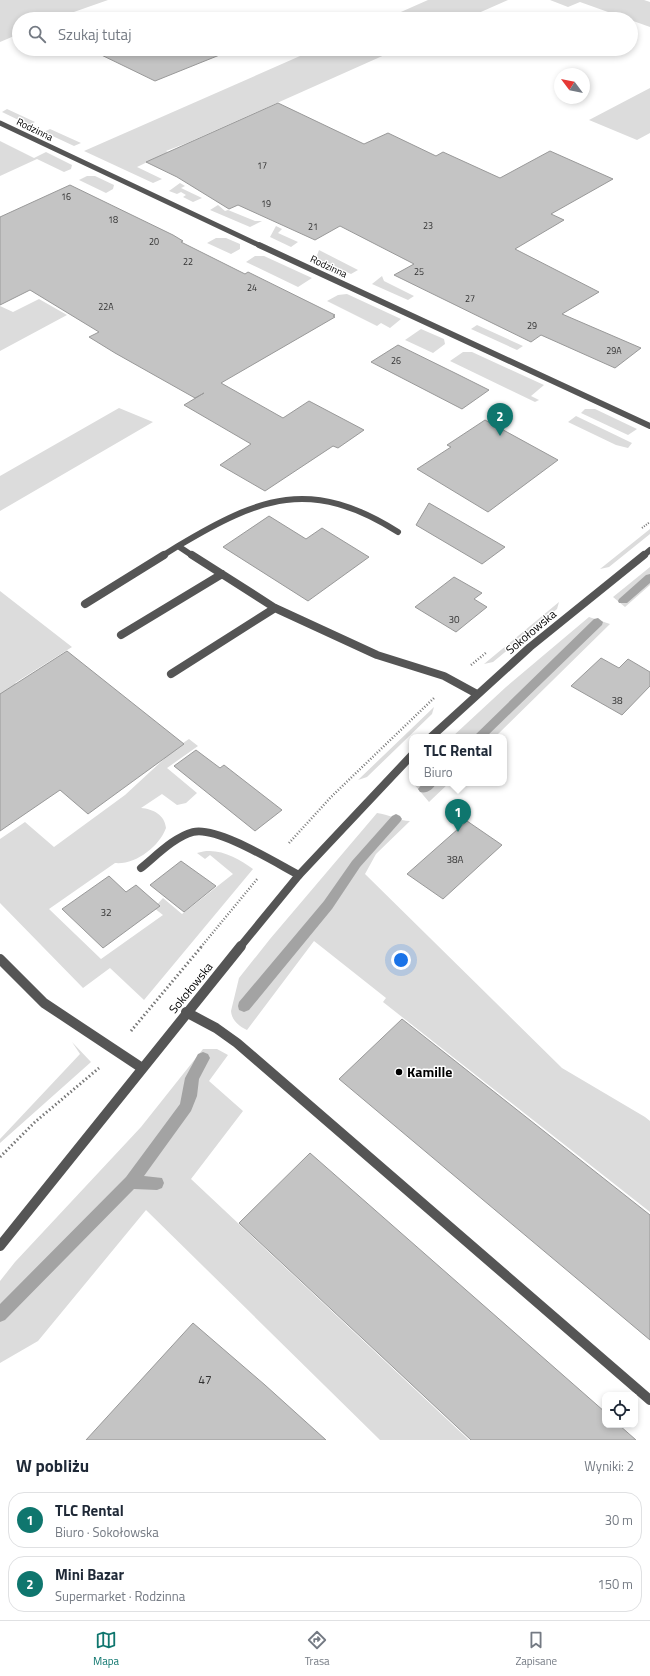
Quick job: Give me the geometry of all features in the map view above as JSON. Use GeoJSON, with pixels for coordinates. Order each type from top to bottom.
{"type":"FeatureCollection","features":[{"type":"Feature","properties":{"kind":"street","name":"Rodzinna"},"geometry":{"type":"LineString","coordinates":[[0,123],[151,195],[650,426]]}},
{"type":"Feature","properties":{"kind":"street"},"geometry":{"type":"LineString","coordinates":[[85,604],[219,522],[252,507],[272,501],[299,499],[358,510],[398,532]]}},
{"type":"Feature","properties":{"kind":"street"},"geometry":{"type":"LineString","coordinates":[[178,546],[275,608],[366,651],[444,676],[477,694]]}},
{"type":"Feature","properties":{"kind":"street","name":"Sokołowska"},"geometry":{"type":"LineString","coordinates":[[434,734],[530,647],[650,550]]}},
{"type":"Feature","properties":{"kind":"street"},"geometry":{"type":"LineString","coordinates":[[121,635],[222,574]]}},
{"type":"Feature","properties":{"kind":"street"},"geometry":{"type":"LineString","coordinates":[[170,674],[275,608]]}},
{"type":"Feature","properties":{"kind":"street","name":"Sokołowska"},"geometry":{"type":"LineString","coordinates":[[0,1246],[186,1012],[299,875],[409,759]]}},
{"type":"Feature","properties":{"kind":"street"},"geometry":{"type":"LineString","coordinates":[[141,868],[179,838],[192,832],[203,830],[226,837],[299,875]]}},
{"type":"Feature","properties":{"kind":"street"},"geometry":{"type":"LineString","coordinates":[[0,959],[44,1003],[142,1068]]}},
{"type":"Feature","properties":{"kind":"street"},"geometry":{"type":"LineString","coordinates":[[186,1012],[216,1028],[237,1043],[650,1400]]}},
{"type":"Feature","properties":{"kind":"shaded area"},"geometry":{"type":"Polygon","coordinates":[[[0,0],[108,0],[74,12],[12,12],[12,37],[0,42],[0,0]]]}},
{"type":"Feature","properties":{"kind":"shaded area"},"geometry":{"type":"Polygon","coordinates":[[[428,0],[508,0],[481,12],[401,12],[428,0]]]}},
{"type":"Feature","properties":{"kind":"shaded area"},"geometry":{"type":"Polygon","coordinates":[[[550,0],[644,0],[650,2],[650,27],[638,23],[638,12],[608,12],[580,2],[568,7],[550,0]]]}},
{"type":"Feature","properties":{"kind":"shaded area"},"geometry":{"type":"Polygon","coordinates":[[[300,56],[382,56],[166,151],[168,152],[137,167],[162,179],[153,183],[84,151],[300,56]]]}},
{"type":"Feature","properties":{"kind":"shaded area"},"geometry":{"type":"Polygon","coordinates":[[[650,88],[650,133],[637,140],[589,120],[650,88]]]}},
{"type":"Feature","properties":{"kind":"shaded area"},"geometry":{"type":"Polygon","coordinates":[[[7,109],[35,122],[29,125],[2,112],[7,109]]]}},
{"type":"Feature","properties":{"kind":"shaded area"},"geometry":{"type":"Polygon","coordinates":[[[50,129],[81,143],[74,146],[44,132],[50,129]]]}},
{"type":"Feature","properties":{"kind":"shaded area"},"geometry":{"type":"Polygon","coordinates":[[[0,141],[34,158],[46,152],[72,165],[71,169],[64,172],[37,159],[0,176],[0,141]]]}},
{"type":"Feature","properties":{"kind":"shaded area"},"geometry":{"type":"Polygon","coordinates":[[[87,176],[95,176],[114,185],[113,189],[106,193],[79,180],[87,176]]]}},
{"type":"Feature","properties":{"kind":"shaded area"},"geometry":{"type":"Polygon","coordinates":[[[180,183],[185,186],[181,188],[202,198],[193,202],[183,197],[186,195],[181,192],[177,194],[169,191],[180,183]]]}},
{"type":"Feature","properties":{"kind":"shaded area"},"geometry":{"type":"Polygon","coordinates":[[[218,205],[225,211],[228,210],[255,221],[262,221],[250,227],[210,210],[218,205]]]}},
{"type":"Feature","properties":{"kind":"shaded area"},"geometry":{"type":"Polygon","coordinates":[[[276,226],[282,229],[278,233],[298,242],[291,247],[270,237],[276,226]]]}},
{"type":"Feature","properties":{"kind":"shaded area"},"geometry":{"type":"Polygon","coordinates":[[[216,238],[226,238],[240,244],[240,249],[231,254],[207,243],[216,238]]]}},
{"type":"Feature","properties":{"kind":"shaded area"},"geometry":{"type":"Polygon","coordinates":[[[319,250],[358,270],[351,274],[316,258],[319,250]]]}},
{"type":"Feature","properties":{"kind":"shaded area"},"geometry":{"type":"Polygon","coordinates":[[[255,256],[264,256],[312,278],[298,287],[246,262],[255,256]]]}},
{"type":"Feature","properties":{"kind":"shaded area"},"geometry":{"type":"Polygon","coordinates":[[[382,276],[384,281],[414,296],[408,300],[372,284],[382,276]]]}},
{"type":"Feature","properties":{"kind":"shaded area"},"geometry":{"type":"Polygon","coordinates":[[[347,294],[401,319],[390,328],[381,323],[377,326],[327,301],[338,295],[347,294]]]}},
{"type":"Feature","properties":{"kind":"shaded area"},"geometry":{"type":"Polygon","coordinates":[[[39,299],[67,315],[0,351],[0,306],[13,312],[39,299]]]}},
{"type":"Feature","properties":{"kind":"shaded area"},"geometry":{"type":"Polygon","coordinates":[[[477,325],[523,346],[517,350],[471,329],[477,325]]]}},
{"type":"Feature","properties":{"kind":"shaded area"},"geometry":{"type":"Polygon","coordinates":[[[421,329],[444,339],[445,344],[433,353],[405,340],[421,329]]]}},
{"type":"Feature","properties":{"kind":"shaded area"},"geometry":{"type":"Polygon","coordinates":[[[463,352],[472,352],[544,385],[531,396],[539,400],[535,402],[450,361],[463,352]]]}},
{"type":"Feature","properties":{"kind":"shaded area"},"geometry":{"type":"Polygon","coordinates":[[[119,408],[153,422],[0,511],[0,476],[119,408]]]}},
{"type":"Feature","properties":{"kind":"shaded area"},"geometry":{"type":"Polygon","coordinates":[[[585,409],[595,409],[637,429],[628,435],[581,413],[585,409]]]}},
{"type":"Feature","properties":{"kind":"shaded area"},"geometry":{"type":"Polygon","coordinates":[[[576,416],[632,443],[628,448],[616,445],[568,422],[576,416]]]}},
{"type":"Feature","properties":{"kind":"shaded area"},"geometry":{"type":"Polygon","coordinates":[[[650,529],[650,534],[609,567],[600,569],[650,529]]]}},
{"type":"Feature","properties":{"kind":"shaded area"},"geometry":{"type":"Polygon","coordinates":[[[650,567],[650,585],[625,607],[613,597],[650,567]]]}},
{"type":"Feature","properties":{"kind":"shaded area"},"geometry":{"type":"Polygon","coordinates":[[[0,591],[72,647],[15,683],[108,762],[0,695],[0,591]]]}},
{"type":"Feature","properties":{"kind":"shaded area"},"geometry":{"type":"Polygon","coordinates":[[[559,602],[557,609],[493,662],[484,664],[559,602]]]}},
{"type":"Feature","properties":{"kind":"shaded area"},"geometry":{"type":"Polygon","coordinates":[[[589,617],[610,624],[498,734],[455,734],[506,687],[589,617]]]}},
{"type":"Feature","properties":{"kind":"shaded area"},"geometry":{"type":"Polygon","coordinates":[[[434,707],[432,714],[411,734],[409,734],[409,736],[367,777],[358,780],[434,707]]]}},
{"type":"Feature","properties":{"kind":"shaded area"},"geometry":{"type":"Polygon","coordinates":[[[189,739],[198,746],[167,768],[197,793],[186,803],[177,805],[162,794],[141,808],[154,811],[161,816],[165,823],[166,828],[158,842],[138,858],[123,863],[115,863],[49,909],[101,959],[163,915],[154,908],[163,898],[182,914],[233,874],[210,855],[205,859],[197,853],[212,851],[227,854],[253,869],[144,1000],[110,968],[83,988],[0,903],[0,839],[25,822],[54,847],[125,795],[164,759],[162,757],[189,739]]]}},
{"type":"Feature","properties":{"kind":"shaded area"},"geometry":{"type":"Polygon","coordinates":[[[416,786],[446,786],[429,802],[416,786]]]}},
{"type":"Feature","properties":{"kind":"shaded area"},"geometry":{"type":"Polygon","coordinates":[[[377,813],[410,821],[376,854],[365,874],[562,1068],[650,1121],[650,1212],[383,1002],[386,998],[314,941],[247,1030],[234,1020],[231,1011],[239,978],[270,939],[377,813]]]}},
{"type":"Feature","properties":{"kind":"shaded area"},"geometry":{"type":"Polygon","coordinates":[[[72,1042],[91,1062],[0,1143],[0,1139],[80,1054],[72,1042]]]}},
{"type":"Feature","properties":{"kind":"shaded area"},"geometry":{"type":"Polygon","coordinates":[[[203,1049],[217,1049],[228,1055],[209,1081],[243,1111],[191,1179],[469,1440],[380,1440],[146,1210],[38,1341],[0,1363],[0,1281],[15,1262],[141,1127],[203,1049]]]}},
{"type":"Feature","properties":{"kind":"building"},"geometry":{"type":"Polygon","coordinates":[[[103,56],[217,56],[155,81],[103,56]]]}},
{"type":"Feature","properties":{"kind":"building"},"geometry":{"type":"Polygon","coordinates":[[[278,103],[364,144],[388,133],[436,156],[443,152],[500,178],[550,151],[613,179],[551,214],[564,220],[515,249],[599,292],[562,314],[641,348],[615,368],[541,335],[531,342],[394,275],[414,264],[340,226],[315,240],[238,205],[229,209],[177,177],[146,162],[278,103]]]}},
{"type":"Feature","properties":{"kind":"building"},"geometry":{"type":"Polygon","coordinates":[[[70,185],[173,235],[183,241],[181,242],[245,274],[248,272],[335,315],[333,316],[335,317],[221,383],[283,418],[309,401],[364,430],[338,448],[333,446],[265,491],[220,465],[251,444],[184,405],[204,393],[195,398],[115,353],[89,337],[99,332],[30,290],[0,305],[0,217],[70,185]]]}},
{"type":"Feature","properties":{"kind":"building"},"geometry":{"type":"Polygon","coordinates":[[[398,345],[489,390],[462,409],[371,362],[398,345]]]}},
{"type":"Feature","properties":{"kind":"building"},"geometry":{"type":"Polygon","coordinates":[[[485,420],[558,460],[488,512],[417,469],[451,447],[447,445],[485,420]]]}},
{"type":"Feature","properties":{"kind":"building"},"geometry":{"type":"Polygon","coordinates":[[[429,503],[505,547],[482,564],[416,525],[429,503]]]}},
{"type":"Feature","properties":{"kind":"building"},"geometry":{"type":"Polygon","coordinates":[[[269,516],[306,539],[322,528],[369,557],[308,601],[223,547],[269,516]]]}},
{"type":"Feature","properties":{"kind":"building"},"geometry":{"type":"Polygon","coordinates":[[[454,577],[482,593],[474,599],[487,607],[456,632],[415,607],[454,577]]]}},
{"type":"Feature","properties":{"kind":"building"},"geometry":{"type":"Polygon","coordinates":[[[67,651],[184,744],[88,814],[60,790],[0,831],[0,694],[67,651]]]}},
{"type":"Feature","properties":{"kind":"building"},"geometry":{"type":"Polygon","coordinates":[[[601,658],[619,668],[628,659],[650,672],[650,686],[622,715],[571,686],[601,658]]]}},
{"type":"Feature","properties":{"kind":"building"},"geometry":{"type":"Polygon","coordinates":[[[196,750],[220,768],[224,765],[282,810],[255,831],[174,766],[196,750]]]}},
{"type":"Feature","properties":{"kind":"building"},"geometry":{"type":"Polygon","coordinates":[[[467,821],[502,845],[443,899],[407,874],[467,821]]]}},
{"type":"Feature","properties":{"kind":"building"},"geometry":{"type":"Polygon","coordinates":[[[181,861],[216,886],[184,912],[150,885],[181,861]]]}},
{"type":"Feature","properties":{"kind":"building"},"geometry":{"type":"Polygon","coordinates":[[[109,876],[126,892],[136,885],[160,906],[103,948],[62,909],[109,876]]]}},
{"type":"Feature","properties":{"kind":"building"},"geometry":{"type":"Polygon","coordinates":[[[402,1019],[650,1215],[650,1340],[339,1079],[402,1019]]]}},
{"type":"Feature","properties":{"kind":"building"},"geometry":{"type":"Polygon","coordinates":[[[310,1153],[602,1409],[602,1428],[622,1428],[636,1440],[471,1440],[239,1223],[310,1153]]]}},
{"type":"Feature","properties":{"kind":"building"},"geometry":{"type":"Polygon","coordinates":[[[193,1323],[265,1385],[326,1440],[86,1440],[193,1323]]]}},
{"type":"Feature","properties":{"kind":"waterway"},"geometry":{"type":"LineString","coordinates":[[623,601],[650,577]]}},
{"type":"Feature","properties":{"kind":"waterway"},"geometry":{"type":"LineString","coordinates":[[482,734],[598,622]]}},
{"type":"Feature","properties":{"kind":"waterway"},"geometry":{"type":"LineString","coordinates":[[424,789],[428,786]]}},
{"type":"Feature","properties":{"kind":"waterway"},"geometry":{"type":"LineString","coordinates":[[244,1006],[328,905],[356,864],[396,819]]}},
{"type":"Feature","properties":{"kind":"waterway"},"geometry":{"type":"LineString","coordinates":[[131,1182],[186,1107],[190,1096],[192,1078],[203,1058]]}},
{"type":"Feature","properties":{"kind":"waterway"},"geometry":{"type":"LineString","coordinates":[[0,1315],[131,1182]]}},
{"type":"Feature","properties":{"kind":"waterway"},"geometry":{"type":"LineString","coordinates":[[131,1182],[157,1183]]}},
{"type":"Feature","properties":{"kind":"place","name":"Mini Bazar"},"geometry":{"type":"Point","coordinates":[500,436]}},
{"type":"Feature","properties":{"kind":"place","name":"TLC Rental"},"geometry":{"type":"Point","coordinates":[458,832]}},
{"type":"Feature","properties":{"kind":"place","name":"Kamille"},"geometry":{"type":"Point","coordinates":[399,1072]}}]}
